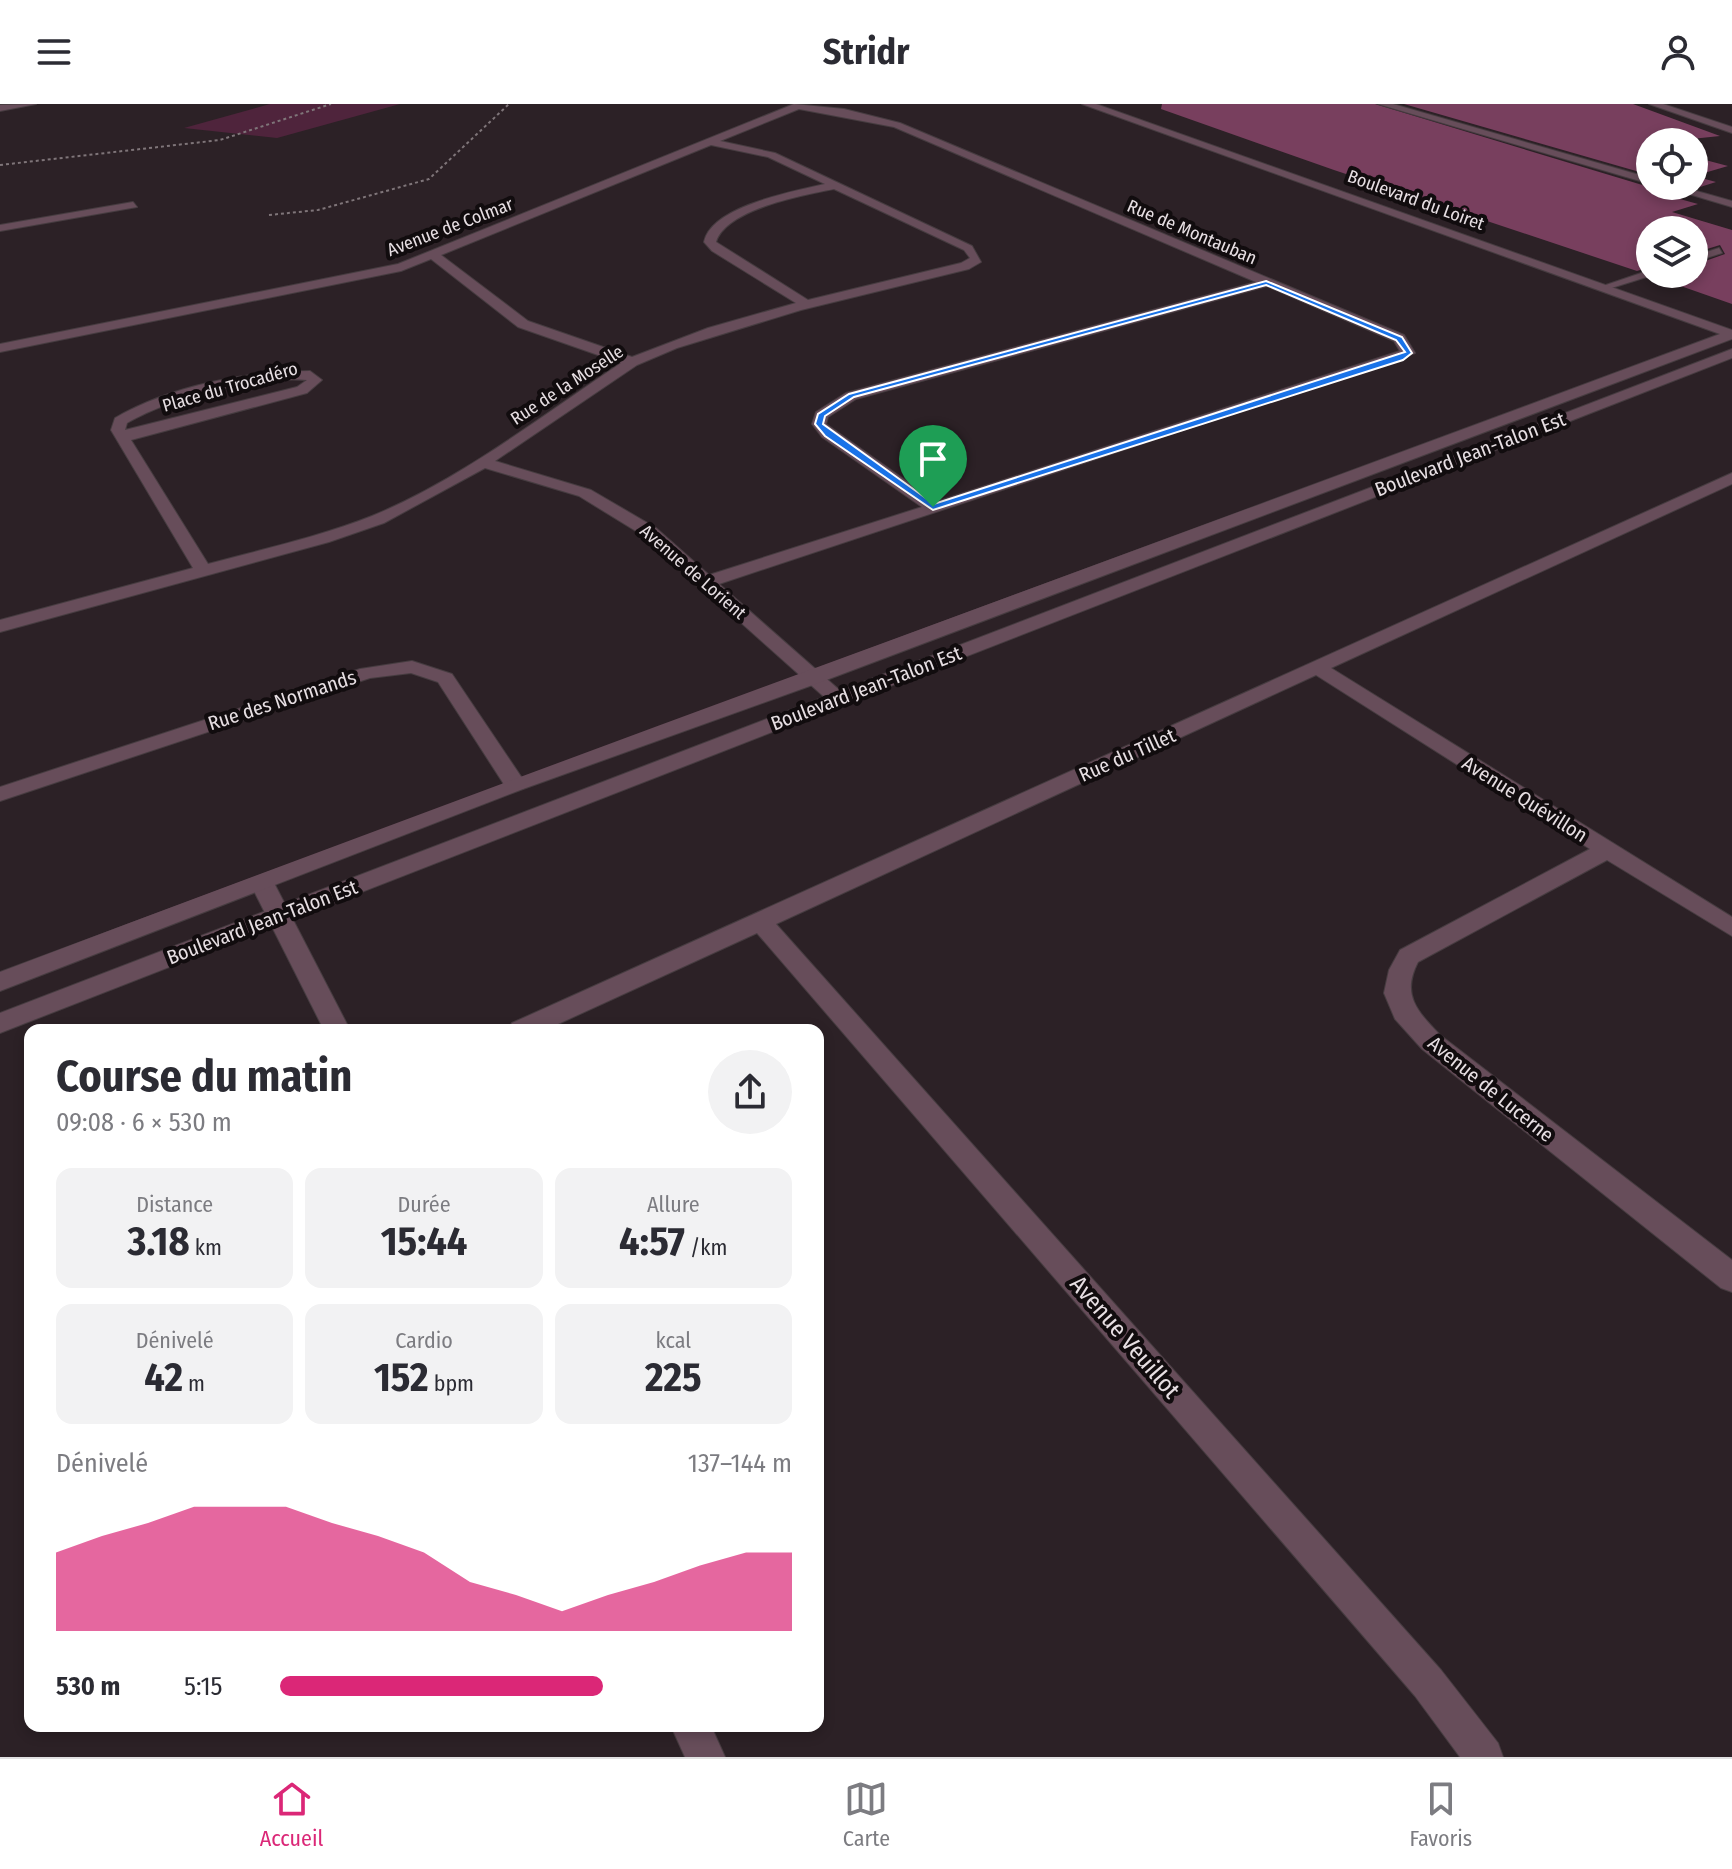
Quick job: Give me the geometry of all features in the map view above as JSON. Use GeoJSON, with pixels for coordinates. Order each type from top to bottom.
{"type":"FeatureCollection","features":[{"type":"Feature","properties":{"kind":"street"},"geometry":{"type":"LineString","coordinates":[[0,108],[31,104]]}},
{"type":"Feature","properties":{"kind":"street","name":"Boulevard du Loiret"},"geometry":{"type":"LineString","coordinates":[[1087,104],[1605,287],[1732,339]]}},
{"type":"Feature","properties":{"kind":"street"},"geometry":{"type":"LineString","coordinates":[[1383,104],[1636,177]]}},
{"type":"Feature","properties":{"kind":"street"},"geometry":{"type":"LineString","coordinates":[[1654,104],[1732,130]]}},
{"type":"Feature","properties":{"kind":"street","name":"Avenue de Colmar"},"geometry":{"type":"LineString","coordinates":[[0,348],[401,267],[800,105]]}},
{"type":"Feature","properties":{"kind":"street","name":"Rue de Montauban"},"geometry":{"type":"LineString","coordinates":[[707,582],[1408,353],[1399,338],[897,125],[800,105]]}},
{"type":"Feature","properties":{"kind":"street","name":"Rue de la Moselle"},"geometry":{"type":"LineString","coordinates":[[0,626],[323,538],[378,519],[428,495],[483,462],[632,362],[709,332],[965,266],[977,259],[976,253],[968,248],[771,155],[712,142]]}},
{"type":"Feature","properties":{"kind":"street"},"geometry":{"type":"LineString","coordinates":[[809,306],[716,249],[710,242],[711,236],[738,216],[768,203],[836,185]]}},
{"type":"Feature","properties":{"kind":"street"},"geometry":{"type":"LineString","coordinates":[[1708,196],[1728,201]]}},
{"type":"Feature","properties":{"kind":"street"},"geometry":{"type":"LineString","coordinates":[[0,228],[133,205]]}},
{"type":"Feature","properties":{"kind":"street"},"geometry":{"type":"LineString","coordinates":[[432,254],[523,324],[632,362]]}},
{"type":"Feature","properties":{"kind":"street"},"geometry":{"type":"LineString","coordinates":[[933,507],[827,434],[819,424],[821,415],[851,396],[1266,283]]}},
{"type":"Feature","properties":{"kind":"street","name":"Boulevard Jean-Talon Est"},"geometry":{"type":"LineString","coordinates":[[0,982],[515,784],[814,678],[1732,339]]}},
{"type":"Feature","properties":{"kind":"street","name":"Boulevard Jean-Talon Est"},"geometry":{"type":"LineString","coordinates":[[0,1023],[838,699],[1732,339]]}},
{"type":"Feature","properties":{"kind":"street","name":"Place du Trocadéro"},"geometry":{"type":"LineString","coordinates":[[282,375],[310,375],[315,380],[302,390],[124,437],[118,430],[120,421],[150,404],[282,375]]}},
{"type":"Feature","properties":{"kind":"street"},"geometry":{"type":"LineString","coordinates":[[124,437],[203,570]]}},
{"type":"Feature","properties":{"kind":"street","name":"Avenue de Lorient"},"geometry":{"type":"LineString","coordinates":[[483,462],[553,481],[617,510],[650,532],[838,699]]}},
{"type":"Feature","properties":{"kind":"street","name":"Rue du Tillet"},"geometry":{"type":"LineString","coordinates":[[534,1024],[1319,669],[1732,478]]}},
{"type":"Feature","properties":{"kind":"street","name":"Rue des Normands"},"geometry":{"type":"LineString","coordinates":[[0,794],[367,673],[412,667],[445,678],[515,784]]}},
{"type":"Feature","properties":{"kind":"street","name":"Avenue Quévillon"},"geometry":{"type":"LineString","coordinates":[[1319,669],[1732,928]]}},
{"type":"Feature","properties":{"kind":"street","name":"Avenue de Lucerne"},"geometry":{"type":"LineString","coordinates":[[1607,850],[1409,956],[1397,976],[1394,995],[1408,1018],[1431,1042],[1732,1278]]}},
{"type":"Feature","properties":{"kind":"street"},"geometry":{"type":"LineString","coordinates":[[262,883],[334,1024]]}},
{"type":"Feature","properties":{"kind":"street","name":"Avenue Veuillot"},"geometry":{"type":"LineString","coordinates":[[760,921],[1428,1683],[1484,1757]]}},
{"type":"Feature","properties":{"kind":"street"},"geometry":{"type":"LineString","coordinates":[[693,1732],[706,1757]]}},
{"type":"Feature","properties":{"kind":"lane"},"geometry":{"type":"LineString","coordinates":[[1708,255],[1719,251]]}},
{"type":"Feature","properties":{"kind":"lane"},"geometry":{"type":"LineString","coordinates":[[1605,287],[1636,277]]}},
{"type":"Feature","properties":{"kind":"path"},"geometry":{"type":"LineString","coordinates":[[0,165],[220,140],[331,104]]}},
{"type":"Feature","properties":{"kind":"path"},"geometry":{"type":"LineString","coordinates":[[269,215],[318,210],[429,179],[509,104]]}},
{"type":"Feature","properties":{"kind":"shaded area"},"geometry":{"type":"Polygon","coordinates":[[[270,104],[400,104],[277,138],[184,128],[270,104]]]}},
{"type":"Feature","properties":{"kind":"building"},"geometry":{"type":"Polygon","coordinates":[[[1162,104],[1375,104],[1636,183],[1636,200],[1684,200],[1698,204],[1672,212],[1685,216],[1636,216],[1636,271],[1161,109],[1162,104]]]}},
{"type":"Feature","properties":{"kind":"building"},"geometry":{"type":"Polygon","coordinates":[[[1404,104],[1633,104],[1698,128],[1636,128],[1636,171],[1404,104]]]}},
{"type":"Feature","properties":{"kind":"building"},"geometry":{"type":"Polygon","coordinates":[[[1708,161],[1728,166],[1708,172],[1708,161]]]}},
{"type":"Feature","properties":{"kind":"building"},"geometry":{"type":"Polygon","coordinates":[[[1708,223],[1732,230],[1732,304],[1686,288],[1708,288],[1708,260],[1725,254],[1720,245],[1708,249],[1708,223]]]}},
{"type":"Feature","properties":{"kind":"route"},"geometry":{"type":"LineString","coordinates":[[1266,283],[1399,338],[1407,346],[1408,353],[1400,358],[933,507],[827,434],[819,424],[821,415],[830,406],[851,396],[1266,283]]}}]}
